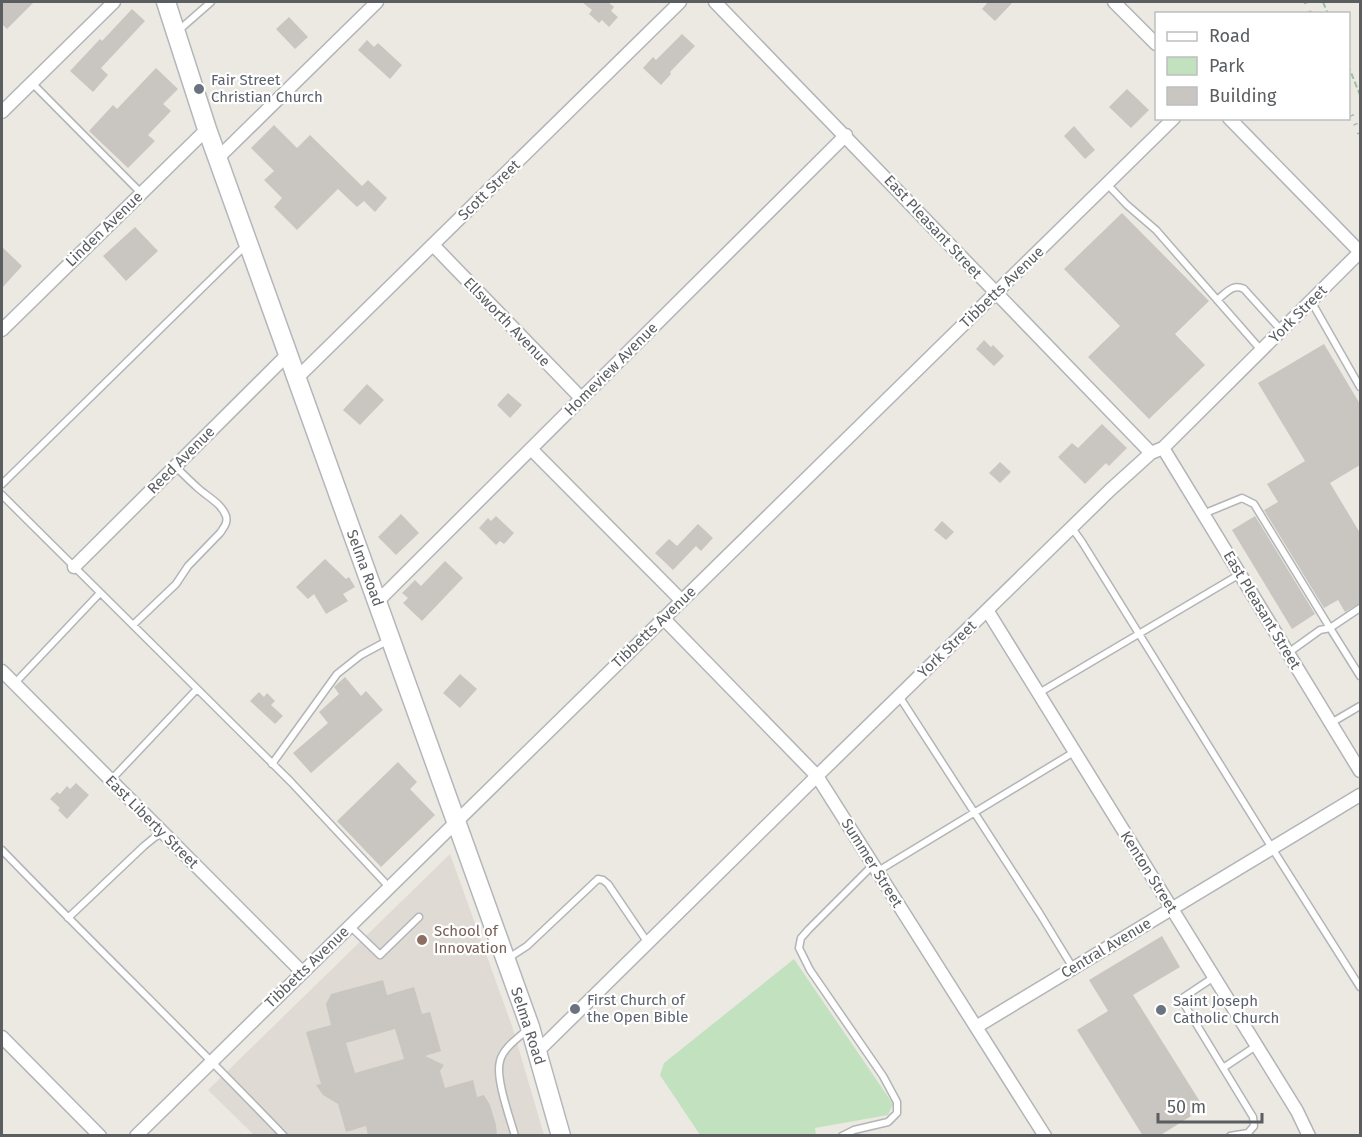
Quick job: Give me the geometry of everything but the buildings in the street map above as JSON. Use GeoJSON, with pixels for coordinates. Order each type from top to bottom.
{"type":"FeatureCollection","features":[{"type":"Feature","properties":{"kind":"street"},"geometry":{"type":"LineString","coordinates":[[2,112],[114,2]]}},
{"type":"Feature","properties":{"kind":"street","name":"Selma Road"},"geometry":{"type":"LineString","coordinates":[[166,2],[207,129],[530,1027],[561,1136]]}},
{"type":"Feature","properties":{"kind":"street"},"geometry":{"type":"LineString","coordinates":[[218,158],[377,2]]}},
{"type":"Feature","properties":{"kind":"street","name":"Scott Street"},"geometry":{"type":"LineString","coordinates":[[297,378],[680,2]]}},
{"type":"Feature","properties":{"kind":"street","name":"East Pleasant Street"},"geometry":{"type":"LineString","coordinates":[[716,2],[1151,453]]}},
{"type":"Feature","properties":{"kind":"street"},"geometry":{"type":"LineString","coordinates":[[1114,2],[1155,43]]}},
{"type":"Feature","properties":{"kind":"street","name":"Tibbetts Avenue"},"geometry":{"type":"LineString","coordinates":[[136,1136],[1172,120]]}},
{"type":"Feature","properties":{"kind":"street"},"geometry":{"type":"LineString","coordinates":[[1231,120],[1360,252]]}},
{"type":"Feature","properties":{"kind":"street","name":"Linden Avenue"},"geometry":{"type":"LineString","coordinates":[[2,330],[207,129]]}},
{"type":"Feature","properties":{"kind":"street","name":"Homeview Avenue"},"geometry":{"type":"LineString","coordinates":[[377,602],[846,135]]}},
{"type":"Feature","properties":{"kind":"street","name":"Ellsworth Avenue"},"geometry":{"type":"LineString","coordinates":[[433,245],[581,398]]}},
{"type":"Feature","properties":{"kind":"street","name":"York Street"},"geometry":{"type":"LineString","coordinates":[[537,1052],[816,776],[1151,453],[1163,448],[1360,252]]}},
{"type":"Feature","properties":{"kind":"street","name":"Reed Avenue"},"geometry":{"type":"LineString","coordinates":[[74,567],[288,354]]}},
{"type":"Feature","properties":{"kind":"street","name":"East Pleasant Street"},"geometry":{"type":"LineString","coordinates":[[1163,448],[1360,771]]}},
{"type":"Feature","properties":{"kind":"street"},"geometry":{"type":"LineString","coordinates":[[531,449],[681,600]]}},
{"type":"Feature","properties":{"kind":"street","name":"Kenton Street"},"geometry":{"type":"LineString","coordinates":[[987,610],[1297,1111],[1309,1136]]}},
{"type":"Feature","properties":{"kind":"street","name":"Summer Street"},"geometry":{"type":"LineString","coordinates":[[663,618],[816,776],[1045,1136]]}},
{"type":"Feature","properties":{"kind":"street","name":"East Liberty Street"},"geometry":{"type":"LineString","coordinates":[[2,671],[302,972]]}},
{"type":"Feature","properties":{"kind":"street","name":"Central Avenue"},"geometry":{"type":"LineString","coordinates":[[976,1027],[1360,795]]}},
{"type":"Feature","properties":{"kind":"street"},"geometry":{"type":"LineString","coordinates":[[2,1037],[100,1136]]}},
{"type":"Feature","properties":{"kind":"lane"},"geometry":{"type":"LineString","coordinates":[[177,33],[211,2]]}},
{"type":"Feature","properties":{"kind":"lane"},"geometry":{"type":"LineString","coordinates":[[32,82],[141,193]]}},
{"type":"Feature","properties":{"kind":"lane"},"geometry":{"type":"LineString","coordinates":[[1107,184],[1156,230],[1261,350]]}},
{"type":"Feature","properties":{"kind":"lane"},"geometry":{"type":"LineString","coordinates":[[2,484],[248,243]]}},
{"type":"Feature","properties":{"kind":"lane"},"geometry":{"type":"LineString","coordinates":[[1217,300],[1234,287],[1239,286],[1281,330]]}},
{"type":"Feature","properties":{"kind":"lane"},"geometry":{"type":"LineString","coordinates":[[1311,301],[1360,387]]}},
{"type":"Feature","properties":{"kind":"lane"},"geometry":{"type":"LineString","coordinates":[[133,626],[176,584],[188,566],[220,533],[226,522],[224,512],[219,505],[175,466]]}},
{"type":"Feature","properties":{"kind":"lane"},"geometry":{"type":"LineString","coordinates":[[2,498],[272,764],[389,887]]}},
{"type":"Feature","properties":{"kind":"lane"},"geometry":{"type":"LineString","coordinates":[[1203,514],[1242,498],[1254,504],[1360,676]]}},
{"type":"Feature","properties":{"kind":"lane"},"geometry":{"type":"LineString","coordinates":[[1072,528],[1360,987]]}},
{"type":"Feature","properties":{"kind":"lane"},"geometry":{"type":"LineString","coordinates":[[1039,694],[1240,574]]}},
{"type":"Feature","properties":{"kind":"lane"},"geometry":{"type":"LineString","coordinates":[[14,684],[100,593]]}},
{"type":"Feature","properties":{"kind":"lane"},"geometry":{"type":"LineString","coordinates":[[1288,653],[1320,630],[1330,628],[1360,608]]}},
{"type":"Feature","properties":{"kind":"lane"},"geometry":{"type":"LineString","coordinates":[[272,764],[337,674],[362,655],[391,639]]}},
{"type":"Feature","properties":{"kind":"lane"},"geometry":{"type":"LineString","coordinates":[[111,780],[197,689]]}},
{"type":"Feature","properties":{"kind":"lane"},"geometry":{"type":"LineString","coordinates":[[899,696],[1073,968]]}},
{"type":"Feature","properties":{"kind":"lane"},"geometry":{"type":"LineString","coordinates":[[1331,723],[1360,706]]}},
{"type":"Feature","properties":{"kind":"lane"},"geometry":{"type":"LineString","coordinates":[[842,1136],[854,1130],[888,1122],[897,1113],[897,1102],[883,1076],[810,970],[799,948],[801,938],[875,868],[1075,752]]}},
{"type":"Feature","properties":{"kind":"lane"},"geometry":{"type":"LineString","coordinates":[[68,918],[144,846],[163,833]]}},
{"type":"Feature","properties":{"kind":"lane"},"geometry":{"type":"LineString","coordinates":[[2,850],[212,1060],[284,1136]]}},
{"type":"Feature","properties":{"kind":"lane"},"geometry":{"type":"LineString","coordinates":[[506,960],[527,946],[598,879],[608,884],[648,943]]}},
{"type":"Feature","properties":{"kind":"lane"},"geometry":{"type":"LineString","coordinates":[[350,925],[380,955],[419,917]]}},
{"type":"Feature","properties":{"kind":"lane"},"geometry":{"type":"LineString","coordinates":[[1214,977],[1181,999],[1253,1117],[1254,1126],[1248,1133],[1230,1136]]}},
{"type":"Feature","properties":{"kind":"lane"},"geometry":{"type":"LineString","coordinates":[[515,1136],[499,1077],[500,1061],[507,1048],[530,1027]]}},
{"type":"Feature","properties":{"kind":"lane"},"geometry":{"type":"LineString","coordinates":[[1223,1068],[1257,1046]]}},
{"type":"Feature","properties":{"kind":"path"},"geometry":{"type":"LineString","coordinates":[[1350,70],[1360,95]]}},
{"type":"Feature","properties":{"kind":"shaded area","name":"School of Innovation"},"geometry":{"type":"Polygon","coordinates":[[[450,854],[512,1026],[544,1135],[254,1135],[208,1090],[450,854]]]}},
{"type":"Feature","properties":{"kind":"green space"},"geometry":{"type":"Polygon","coordinates":[[[794,959],[893,1104],[888,1115],[815,1128],[816,1135],[700,1135],[660,1075],[664,1063],[794,959]]]}},
{"type":"Feature","properties":{"kind":"railway"},"geometry":{"type":"LineString","coordinates":[[1306,2],[1309,12]]}},
{"type":"Feature","properties":{"kind":"railway"},"geometry":{"type":"LineString","coordinates":[[1350,111],[1360,135]]}},
{"type":"Feature","properties":{"kind":"place","name":"Fair Street Christian Church"},"geometry":{"type":"Point","coordinates":[199,89]}},
{"type":"Feature","properties":{"kind":"place","name":"School of Innovation"},"geometry":{"type":"Point","coordinates":[422,940]}},
{"type":"Feature","properties":{"kind":"place","name":"First Church of the Open Bible"},"geometry":{"type":"Point","coordinates":[575,1009]}},
{"type":"Feature","properties":{"kind":"place","name":"Saint Joseph Catholic Church"},"geometry":{"type":"Point","coordinates":[1161,1010]}}]}
